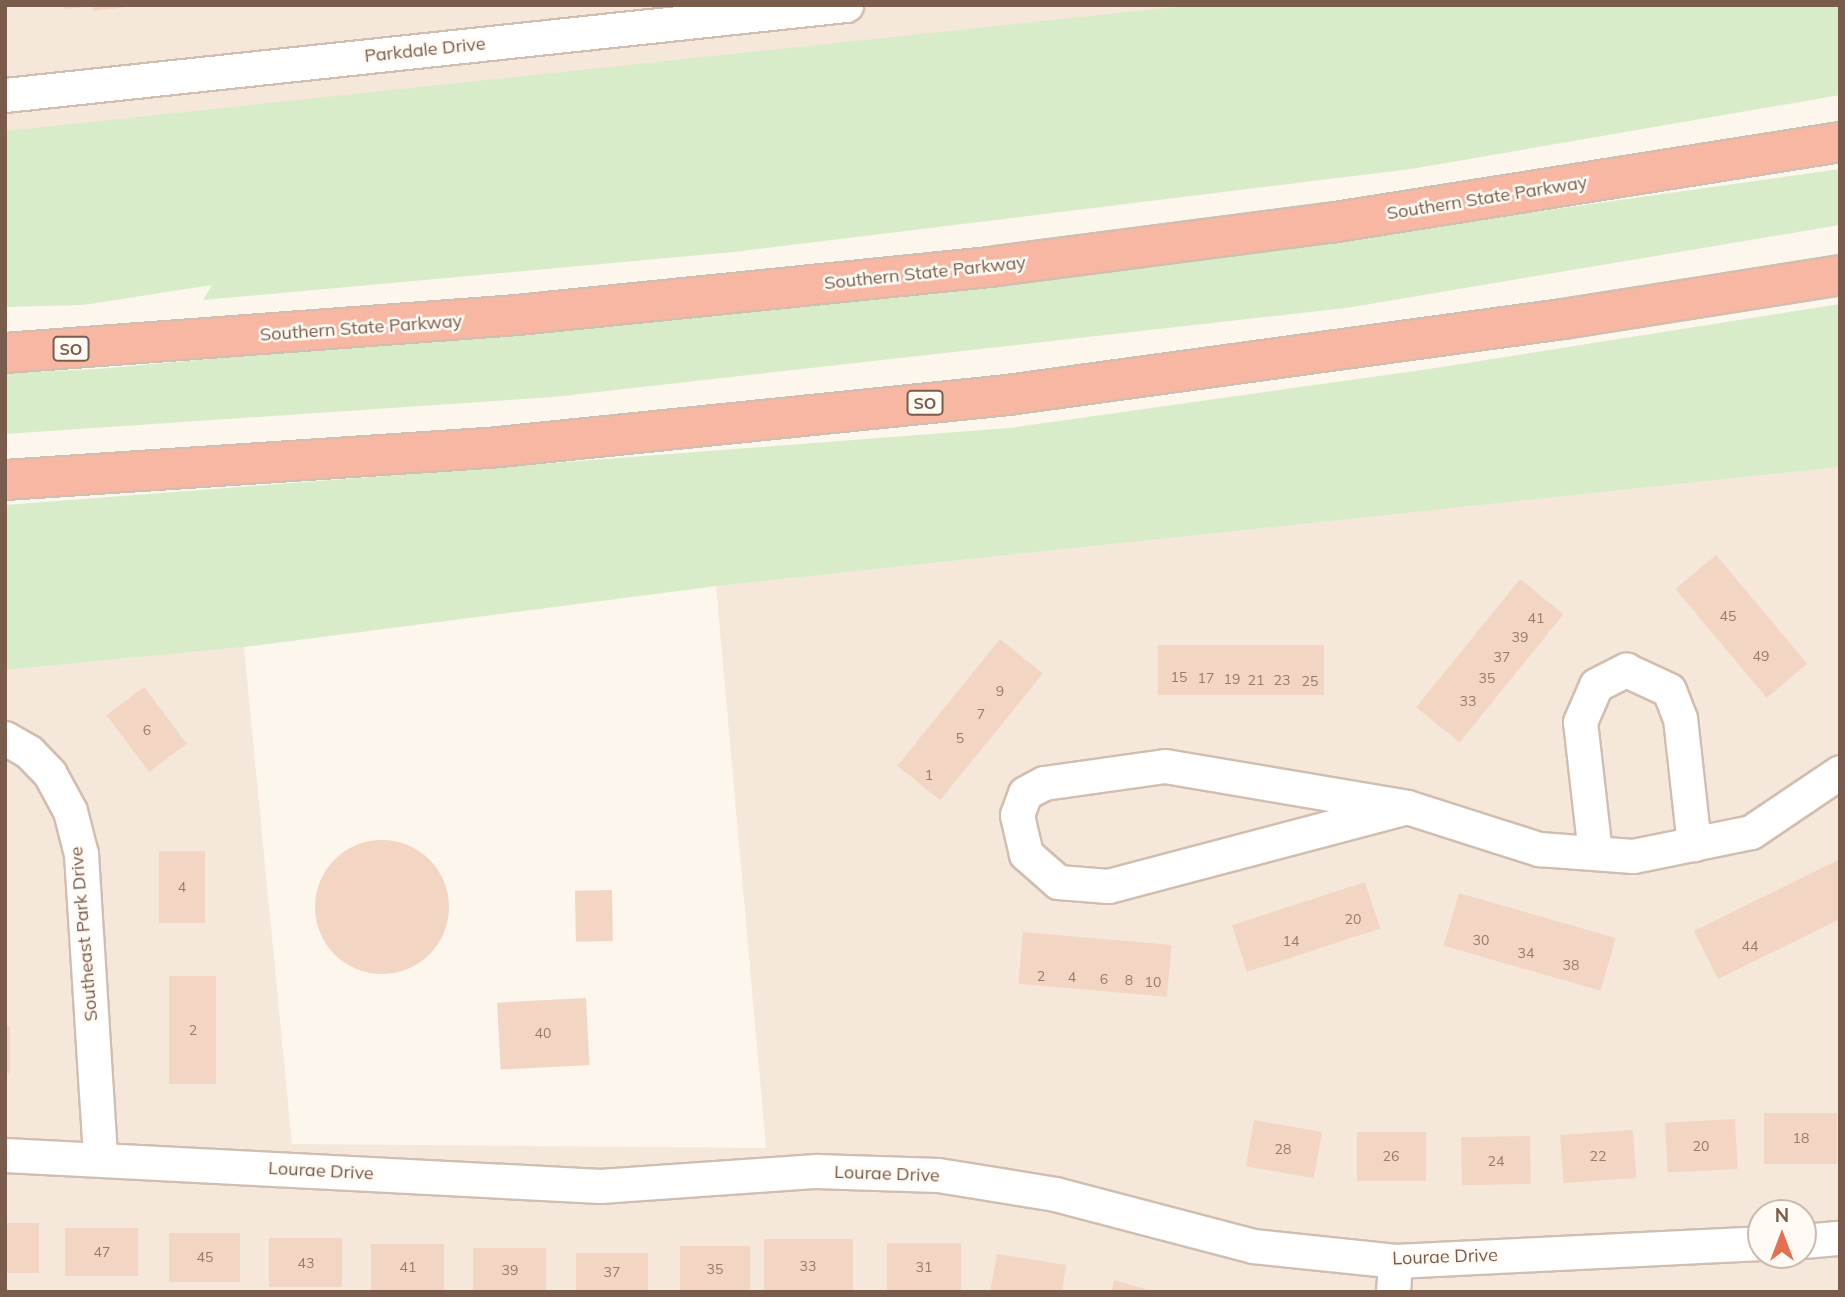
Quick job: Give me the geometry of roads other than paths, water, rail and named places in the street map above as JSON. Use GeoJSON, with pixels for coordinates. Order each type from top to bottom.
{"type":"FeatureCollection","features":[{"type":"Feature","properties":{"kind":"highway","name":"Southern State Parkway"},"geometry":{"type":"LineString","coordinates":[[5,353],[517,315],[983,267],[1330,223],[1840,142]]}},
{"type":"Feature","properties":{"kind":"highway","name":"SO"},"geometry":{"type":"LineString","coordinates":[[5,480],[499,447],[1008,395],[1563,319],[1840,275]]}},
{"type":"Feature","properties":{"kind":"street","name":"Parkdale Drive"},"geometry":{"type":"LineString","coordinates":[[5,95],[846,5]]}},
{"type":"Feature","properties":{"kind":"street"},"geometry":{"type":"LineString","coordinates":[[1595,853],[1580,722],[1596,685],[1626,670],[1669,690],[1680,718],[1694,844]]}},
{"type":"Feature","properties":{"kind":"street","name":"Southeast Park Drive"},"geometry":{"type":"LineString","coordinates":[[5,738],[29,752],[50,774],[70,811],[80,854],[100,1158]]}},
{"type":"Feature","properties":{"kind":"street"},"geometry":{"type":"LineString","coordinates":[[1407,807],[1108,886],[1058,883],[1026,854],[1017,815],[1025,793],[1044,783],[1166,766],[1407,807],[1539,849],[1633,856],[1751,832],[1840,772]]}},
{"type":"Feature","properties":{"kind":"street","name":"Lourae Drive"},"geometry":{"type":"LineString","coordinates":[[5,1155],[600,1186],[816,1171],[938,1175],[1055,1194],[1253,1246],[1394,1276],[1747,1244]]}},
{"type":"Feature","properties":{"kind":"street"},"geometry":{"type":"LineString","coordinates":[[1817,1240],[1840,1238]]}}]}
